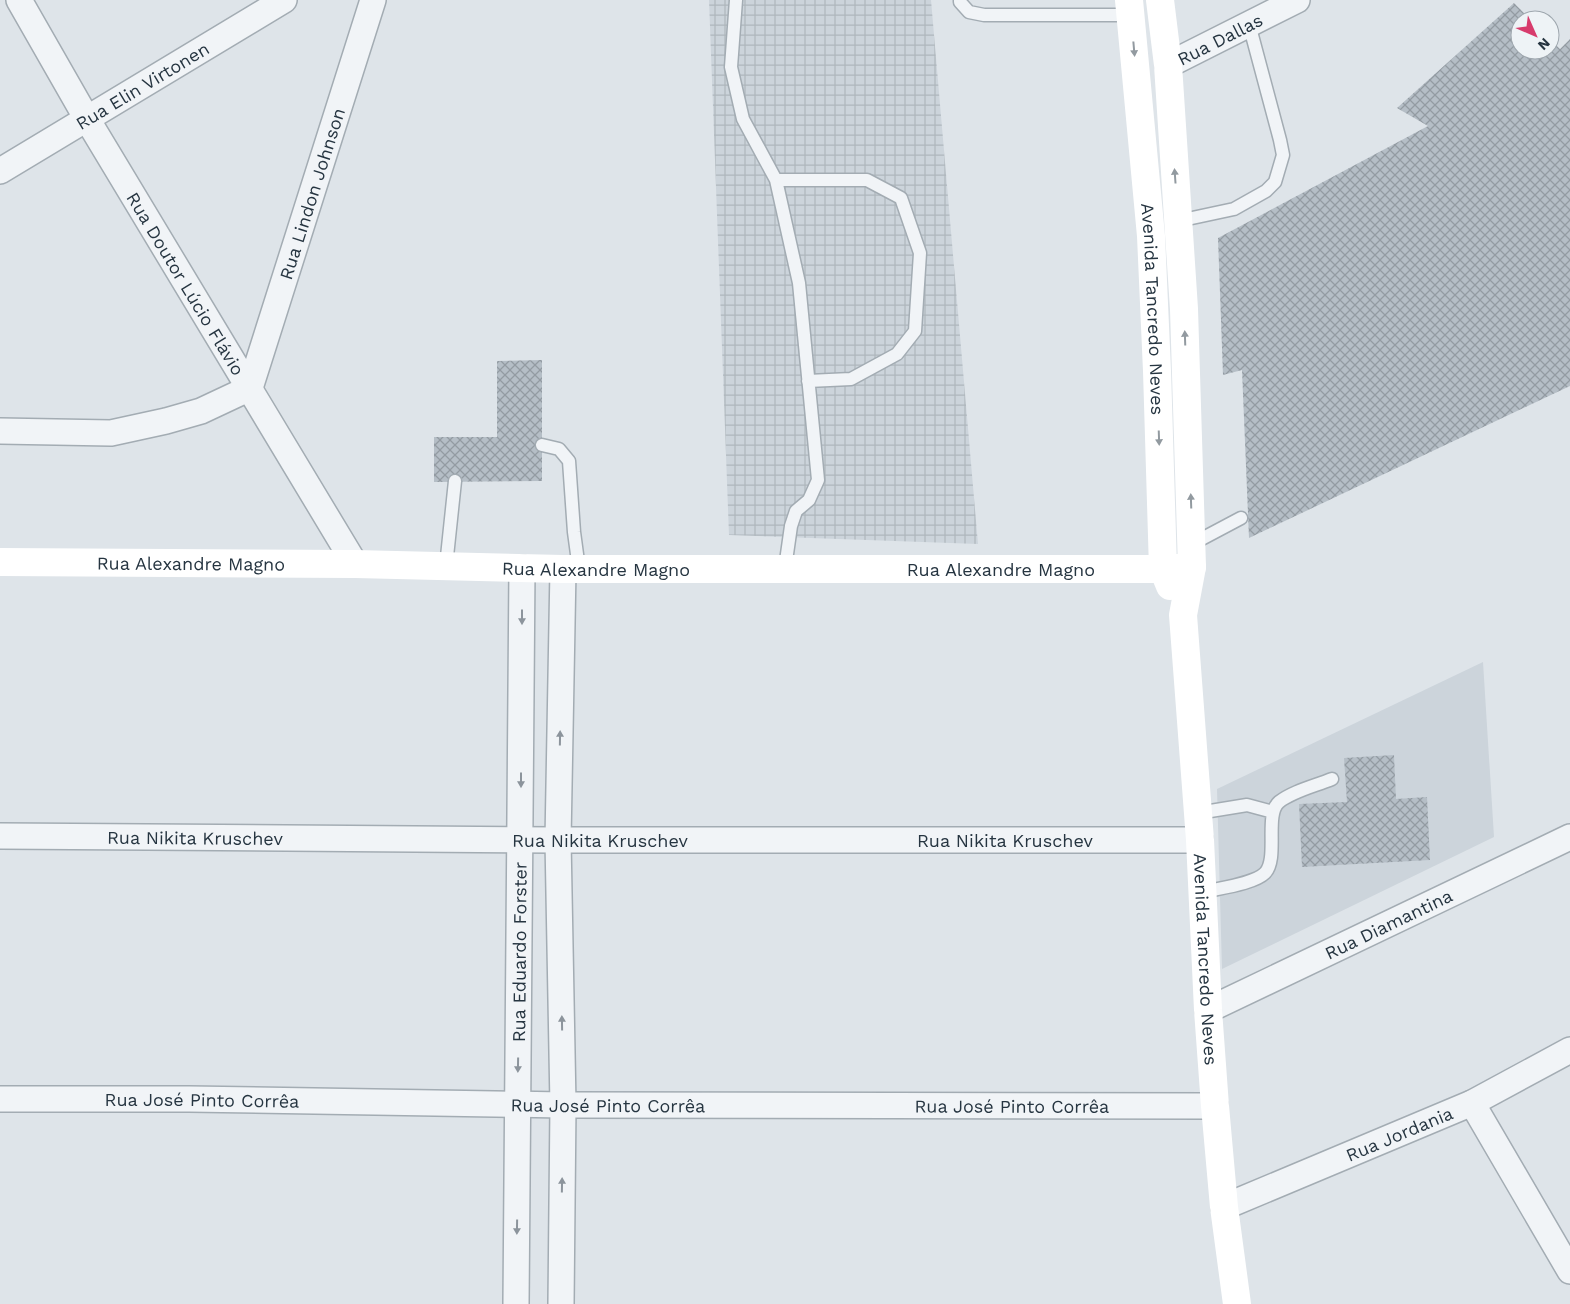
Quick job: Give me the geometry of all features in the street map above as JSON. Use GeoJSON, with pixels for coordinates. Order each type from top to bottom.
{"type":"FeatureCollection","features":[{"type":"Feature","properties":{"kind":"main road","name":"Avenida Tancredo Neves"},"geometry":{"type":"LineString","coordinates":[[1160,0],[1168,65],[1184,309],[1192,555],[1183,614],[1200,840],[1208,1010],[1215,1106],[1224,1207],[1237,1304]]}},
{"type":"Feature","properties":{"kind":"main road","name":"Avenida Tancredo Neves"},"geometry":{"type":"LineString","coordinates":[[1130,7],[1151,236],[1158,381],[1163,569],[1183,614]]}},
{"type":"Feature","properties":{"kind":"main road","name":"Rua Alexandre Magno"},"geometry":{"type":"LineString","coordinates":[[0,562],[355,564],[571,569],[1163,569],[1192,555]]}},
{"type":"Feature","properties":{"kind":"street","name":"Rua Doutor Lúcio Flávio"},"geometry":{"type":"LineString","coordinates":[[19,0],[87,119],[355,564]]}},
{"type":"Feature","properties":{"kind":"street","name":"Rua Elin Virtonen"},"geometry":{"type":"LineString","coordinates":[[0,171],[284,0]]}},
{"type":"Feature","properties":{"kind":"street","name":"Rua Lindon Johnson"},"geometry":{"type":"LineString","coordinates":[[250,388],[373,0]]}},
{"type":"Feature","properties":{"kind":"street","name":"Rua Dallas"},"geometry":{"type":"LineString","coordinates":[[1168,65],[1297,0]]}},
{"type":"Feature","properties":{"kind":"street"},"geometry":{"type":"LineString","coordinates":[[0,431],[111,434],[166,422],[201,411],[250,388]]}},
{"type":"Feature","properties":{"kind":"street","name":"Rua Eduardo Forster"},"geometry":{"type":"LineString","coordinates":[[516,1304],[522,568]]}},
{"type":"Feature","properties":{"kind":"street"},"geometry":{"type":"LineString","coordinates":[[561,1304],[563,1105],[558,840],[571,569]]}},
{"type":"Feature","properties":{"kind":"street","name":"Rua Nikita Kruschev"},"geometry":{"type":"LineString","coordinates":[[0,836],[558,840],[1200,840]]}},
{"type":"Feature","properties":{"kind":"street","name":"Rua Diamantina"},"geometry":{"type":"LineString","coordinates":[[1208,1010],[1570,837]]}},
{"type":"Feature","properties":{"kind":"street","name":"Rua Jordania"},"geometry":{"type":"LineString","coordinates":[[1224,1207],[1472,1104],[1570,1050]]}},
{"type":"Feature","properties":{"kind":"street","name":"Rua José Pinto Corrêa"},"geometry":{"type":"LineString","coordinates":[[0,1099],[189,1099],[563,1105],[1215,1106]]}},
{"type":"Feature","properties":{"kind":"street"},"geometry":{"type":"LineString","coordinates":[[1472,1104],[1570,1271]]}},
{"type":"Feature","properties":{"kind":"lane"},"geometry":{"type":"LineString","coordinates":[[736,0],[731,67],[743,119],[776,180],[799,283],[818,480],[809,500],[796,511],[791,526],[785,568]]}},
{"type":"Feature","properties":{"kind":"lane"},"geometry":{"type":"LineString","coordinates":[[960,0],[969,12],[984,15],[1130,7]]}},
{"type":"Feature","properties":{"kind":"lane"},"geometry":{"type":"LineString","coordinates":[[1178,221],[1234,209],[1266,192],[1275,182],[1283,155],[1249,24]]}},
{"type":"Feature","properties":{"kind":"lane"},"geometry":{"type":"LineString","coordinates":[[776,180],[867,180],[901,198],[920,253],[915,332],[896,354],[851,379],[808,381]]}},
{"type":"Feature","properties":{"kind":"lane"},"geometry":{"type":"LineString","coordinates":[[542,444],[559,449],[569,461],[574,532],[571,569]]}},
{"type":"Feature","properties":{"kind":"lane"},"geometry":{"type":"LineString","coordinates":[[446,566],[455,481]]}},
{"type":"Feature","properties":{"kind":"lane"},"geometry":{"type":"LineString","coordinates":[[1192,555],[1241,518]]}},
{"type":"Feature","properties":{"kind":"lane"},"geometry":{"type":"LineString","coordinates":[[1203,892],[1253,880],[1266,872],[1270,859],[1273,812],[1277,803],[1332,779]]}},
{"type":"Feature","properties":{"kind":"lane"},"geometry":{"type":"LineString","coordinates":[[1198,813],[1247,805],[1273,812]]}},
{"type":"Feature","properties":{"kind":"shaded area"},"geometry":{"type":"Polygon","coordinates":[[[709,0],[931,0],[978,544],[729,535],[709,0]]]}},
{"type":"Feature","properties":{"kind":"shaded area"},"geometry":{"type":"Polygon","coordinates":[[[1483,662],[1494,837],[1222,969],[1217,789],[1483,662]]]}},
{"type":"Feature","properties":{"kind":"building"},"geometry":{"type":"Polygon","coordinates":[[[1514,3],[1521,10],[1510,10],[1510,60],[1560,60],[1560,49],[1570,39],[1570,386],[1249,538],[1242,370],[1223,375],[1218,238],[1428,126],[1397,108],[1514,3]]]}},
{"type":"Feature","properties":{"kind":"building"},"geometry":{"type":"Polygon","coordinates":[[[542,360],[542,481],[434,482],[434,437],[497,437],[497,361],[542,360]]]}},
{"type":"Feature","properties":{"kind":"building"},"geometry":{"type":"Polygon","coordinates":[[[1394,755],[1396,799],[1427,797],[1430,860],[1302,867],[1299,804],[1347,802],[1344,758],[1394,755]]]}}]}
